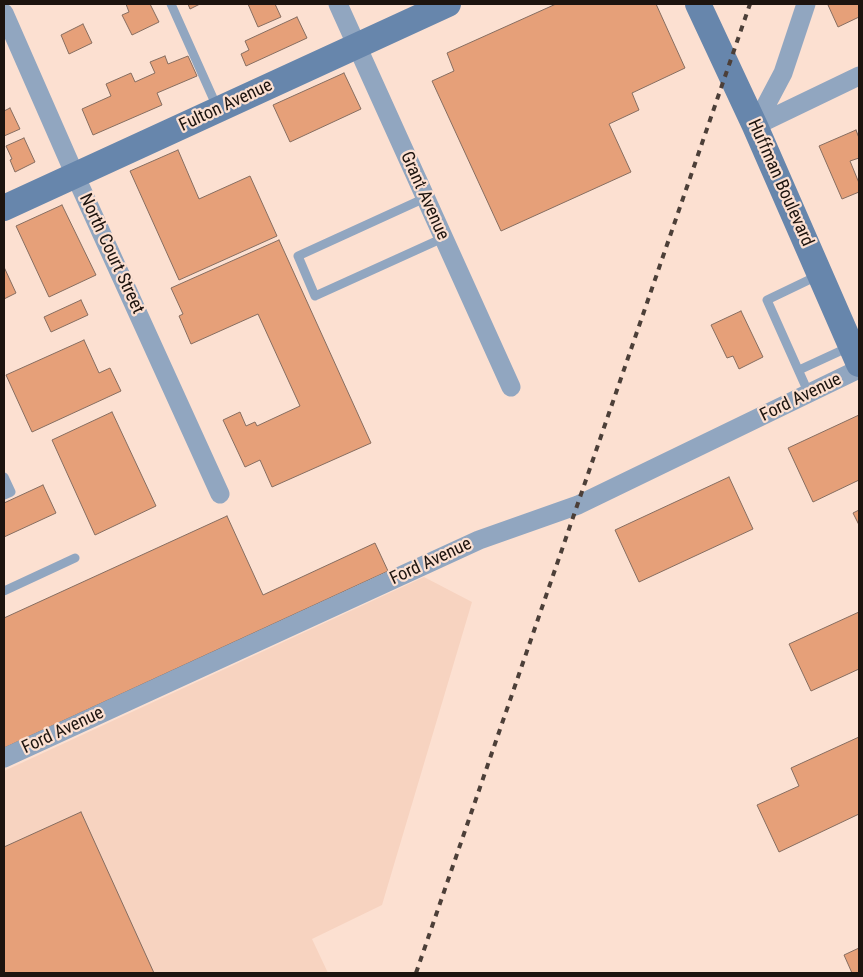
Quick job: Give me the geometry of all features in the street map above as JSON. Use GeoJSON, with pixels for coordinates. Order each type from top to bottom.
{"type":"FeatureCollection","features":[{"type":"Feature","properties":{"kind":"street","name":"Grant Avenue"},"geometry":{"type":"LineString","coordinates":[[338,4],[511,387]]}},
{"type":"Feature","properties":{"kind":"street","name":"Fulton Avenue"},"geometry":{"type":"LineString","coordinates":[[4,208],[448,4]]}},
{"type":"Feature","properties":{"kind":"street","name":"Huffman Boulevard"},"geometry":{"type":"LineString","coordinates":[[698,4],[755,126],[857,360]]}},
{"type":"Feature","properties":{"kind":"street"},"geometry":{"type":"LineString","coordinates":[[755,126],[783,73],[806,4]]}},
{"type":"Feature","properties":{"kind":"street","name":"North Court Street"},"geometry":{"type":"LineString","coordinates":[[4,13],[75,175],[220,494]]}},
{"type":"Feature","properties":{"kind":"street"},"geometry":{"type":"LineString","coordinates":[[755,126],[859,76]]}},
{"type":"Feature","properties":{"kind":"street","name":"Ford Avenue"},"geometry":{"type":"LineString","coordinates":[[4,758],[479,540],[578,505],[809,394],[857,360]]}},
{"type":"Feature","properties":{"kind":"lane"},"geometry":{"type":"LineString","coordinates":[[171,4],[218,110]]}},
{"type":"Feature","properties":{"kind":"lane"},"geometry":{"type":"LineString","coordinates":[[425,198],[298,256],[315,296],[443,238]]}},
{"type":"Feature","properties":{"kind":"lane"},"geometry":{"type":"LineString","coordinates":[[809,394],[767,300],[820,274]]}},
{"type":"Feature","properties":{"kind":"lane"},"geometry":{"type":"LineString","coordinates":[[799,370],[857,360]]}},
{"type":"Feature","properties":{"kind":"lane"},"geometry":{"type":"LineString","coordinates":[[4,477],[11,492],[4,496]]}},
{"type":"Feature","properties":{"kind":"lane"},"geometry":{"type":"LineString","coordinates":[[4,591],[75,558]]}},
{"type":"Feature","properties":{"kind":"shaded area"},"geometry":{"type":"Polygon","coordinates":[[[424,577],[472,602],[382,905],[312,939],[328,973],[4,973],[4,771],[424,577]]]}},
{"type":"Feature","properties":{"kind":"building"},"geometry":{"type":"Polygon","coordinates":[[[126,4],[150,4],[159,22],[132,35],[122,15],[129,12],[126,4]]]}},
{"type":"Feature","properties":{"kind":"building"},"geometry":{"type":"Polygon","coordinates":[[[188,4],[200,4],[190,9],[188,4]]]}},
{"type":"Feature","properties":{"kind":"building"},"geometry":{"type":"Polygon","coordinates":[[[248,4],[275,4],[281,17],[258,27],[248,4]]]}},
{"type":"Feature","properties":{"kind":"building"},"geometry":{"type":"Polygon","coordinates":[[[556,4],[656,4],[685,68],[632,93],[639,110],[609,124],[631,172],[501,231],[432,81],[454,71],[447,53],[556,4]]]}},
{"type":"Feature","properties":{"kind":"building"},"geometry":{"type":"Polygon","coordinates":[[[859,4],[859,17],[838,27],[828,5],[859,4]]]}},
{"type":"Feature","properties":{"kind":"building"},"geometry":{"type":"Polygon","coordinates":[[[297,17],[307,38],[246,66],[241,54],[249,50],[245,41],[297,17]]]}},
{"type":"Feature","properties":{"kind":"building"},"geometry":{"type":"Polygon","coordinates":[[[83,24],[92,43],[69,54],[61,35],[83,24]]]}},
{"type":"Feature","properties":{"kind":"building"},"geometry":{"type":"Polygon","coordinates":[[[165,56],[168,64],[188,56],[197,76],[157,93],[162,105],[93,135],[82,109],[111,96],[106,84],[131,73],[135,82],[155,73],[150,62],[165,56]]]}},
{"type":"Feature","properties":{"kind":"building"},"geometry":{"type":"Polygon","coordinates":[[[344,73],[361,109],[290,142],[273,105],[344,73]]]}},
{"type":"Feature","properties":{"kind":"building"},"geometry":{"type":"Polygon","coordinates":[[[10,108],[20,129],[4,136],[4,111],[10,108]]]}},
{"type":"Feature","properties":{"kind":"building"},"geometry":{"type":"Polygon","coordinates":[[[856,130],[859,138],[859,158],[850,161],[859,183],[859,192],[842,199],[819,146],[856,130]]]}},
{"type":"Feature","properties":{"kind":"building"},"geometry":{"type":"Polygon","coordinates":[[[24,138],[35,162],[15,172],[6,146],[24,138]]]}},
{"type":"Feature","properties":{"kind":"building"},"geometry":{"type":"Polygon","coordinates":[[[178,150],[199,199],[250,176],[277,236],[179,280],[130,171],[178,150]]]}},
{"type":"Feature","properties":{"kind":"building"},"geometry":{"type":"Polygon","coordinates":[[[62,205],[96,275],[49,297],[16,226],[62,205]]]}},
{"type":"Feature","properties":{"kind":"building"},"geometry":{"type":"Polygon","coordinates":[[[279,240],[371,443],[272,487],[260,460],[245,467],[223,420],[240,412],[246,426],[255,422],[257,426],[300,406],[258,314],[191,344],[179,316],[183,314],[171,288],[279,240]]]}},
{"type":"Feature","properties":{"kind":"building"},"geometry":{"type":"Polygon","coordinates":[[[4,267],[16,293],[4,299],[4,267]]]}},
{"type":"Feature","properties":{"kind":"building"},"geometry":{"type":"Polygon","coordinates":[[[81,300],[88,315],[51,332],[44,317],[81,300]]]}},
{"type":"Feature","properties":{"kind":"building"},"geometry":{"type":"Polygon","coordinates":[[[741,311],[763,357],[739,369],[733,356],[727,358],[711,325],[741,311]]]}},
{"type":"Feature","properties":{"kind":"building"},"geometry":{"type":"Polygon","coordinates":[[[84,340],[99,373],[110,368],[121,391],[32,432],[6,375],[84,340]]]}},
{"type":"Feature","properties":{"kind":"building"},"geometry":{"type":"Polygon","coordinates":[[[112,412],[156,506],[95,535],[52,440],[112,412]]]}},
{"type":"Feature","properties":{"kind":"building"},"geometry":{"type":"Polygon","coordinates":[[[859,415],[859,480],[813,502],[788,448],[859,415]]]}},
{"type":"Feature","properties":{"kind":"building"},"geometry":{"type":"Polygon","coordinates":[[[729,477],[753,529],[639,582],[615,530],[729,477]]]}},
{"type":"Feature","properties":{"kind":"building"},"geometry":{"type":"Polygon","coordinates":[[[43,485],[56,513],[4,537],[4,503],[43,485]]]}},
{"type":"Feature","properties":{"kind":"building"},"geometry":{"type":"Polygon","coordinates":[[[859,510],[859,525],[853,513],[859,510]]]}},
{"type":"Feature","properties":{"kind":"building"},"geometry":{"type":"Polygon","coordinates":[[[227,516],[263,595],[375,543],[388,571],[4,748],[4,618],[227,516]]]}},
{"type":"Feature","properties":{"kind":"building"},"geometry":{"type":"Polygon","coordinates":[[[859,612],[859,669],[811,691],[789,644],[859,612]]]}},
{"type":"Feature","properties":{"kind":"building"},"geometry":{"type":"Polygon","coordinates":[[[859,737],[859,814],[779,852],[757,805],[799,786],[791,768],[859,737]]]}},
{"type":"Feature","properties":{"kind":"building"},"geometry":{"type":"Polygon","coordinates":[[[81,812],[154,973],[4,973],[4,847],[81,812]]]}},
{"type":"Feature","properties":{"kind":"building"},"geometry":{"type":"Polygon","coordinates":[[[859,948],[859,973],[852,973],[844,955],[859,948]]]}},
{"type":"Feature","properties":{"kind":"railway"},"geometry":{"type":"LineString","coordinates":[[416,973],[750,4]]}}]}
